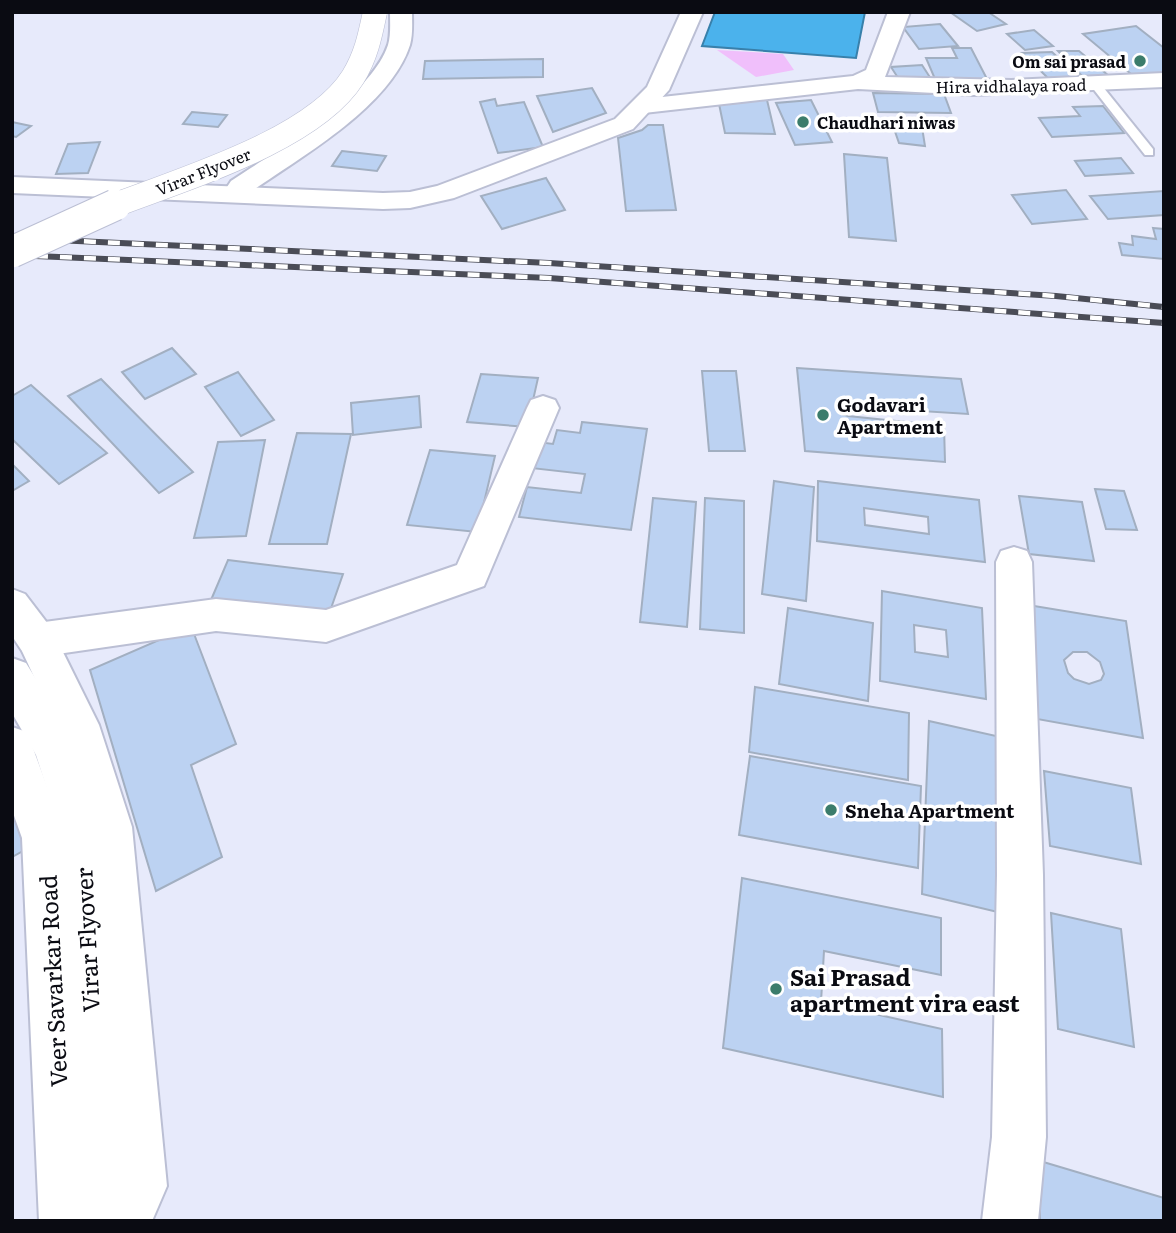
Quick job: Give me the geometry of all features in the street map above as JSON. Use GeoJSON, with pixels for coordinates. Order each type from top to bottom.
{"type":"FeatureCollection","features":[{"type":"Feature","properties":{"kind":"street","name":"Virar Flyover"},"geometry":{"type":"LineString","coordinates":[[12,252],[165,185],[244,157],[305,122],[347,87],[364,62],[371,43],[375,12]]}},
{"type":"Feature","properties":{"kind":"street"},"geometry":{"type":"LineString","coordinates":[[240,187],[342,115],[382,76],[399,44],[401,12]]}},
{"type":"Feature","properties":{"kind":"street"},"geometry":{"type":"LineString","coordinates":[[12,184],[245,196],[410,200],[446,192],[624,124],[657,90],[692,12]]}},
{"type":"Feature","properties":{"kind":"street"},"geometry":{"type":"LineString","coordinates":[[858,82],[876,74],[899,12]]}},
{"type":"Feature","properties":{"kind":"street","name":"Hira vidhalaya road"},"geometry":{"type":"LineString","coordinates":[[644,106],[858,82],[977,87],[1164,80]]}},
{"type":"Feature","properties":{"kind":"street"},"geometry":{"type":"LineString","coordinates":[[122,1221],[140,1186],[110,827],[78,725],[20,640],[216,615],[326,626],[471,575],[543,408]]}},
{"type":"Feature","properties":{"kind":"street"},"geometry":{"type":"LineString","coordinates":[[1010,1221],[1019,1137],[1020,875],[1014,562]]}},
{"type":"Feature","properties":{"kind":"street","name":"Virar Flyover"},"geometry":{"type":"LineString","coordinates":[[20,640],[79,820],[99,1149],[97,1221]]}},
{"type":"Feature","properties":{"kind":"street","name":"Veer Savarkar Road"},"geometry":{"type":"LineString","coordinates":[[12,746],[44,838],[66,1221]]}},
{"type":"Feature","properties":{"kind":"lane"},"geometry":{"type":"LineString","coordinates":[[1095,84],[1149,152]]}},
{"type":"Feature","properties":{"kind":"shaded area"},"geometry":{"type":"Polygon","coordinates":[[[717,50],[783,54],[794,70],[756,77],[717,50]]]}},
{"type":"Feature","properties":{"kind":"water"},"geometry":{"type":"Polygon","coordinates":[[[715,12],[865,12],[856,58],[702,46],[715,12]]]}},
{"type":"Feature","properties":{"kind":"building"},"geometry":{"type":"Polygon","coordinates":[[[950,12],[988,12],[1006,24],[977,31],[950,12]]]}},
{"type":"Feature","properties":{"kind":"building"},"geometry":{"type":"Polygon","coordinates":[[[940,24],[958,46],[919,49],[903,27],[940,24]]]}},
{"type":"Feature","properties":{"kind":"building","name":"Om sai prasad"},"geometry":{"type":"Polygon","coordinates":[[[1136,26],[1164,48],[1164,75],[1137,79],[1083,34],[1136,26]]]}},
{"type":"Feature","properties":{"kind":"building"},"geometry":{"type":"Polygon","coordinates":[[[1034,30],[1053,46],[1025,50],[1007,34],[1034,30]]]}},
{"type":"Feature","properties":{"kind":"building"},"geometry":{"type":"Polygon","coordinates":[[[952,48],[971,48],[987,79],[935,79],[926,58],[957,58],[952,48]]]}},
{"type":"Feature","properties":{"kind":"building"},"geometry":{"type":"Polygon","coordinates":[[[1058,51],[1079,51],[1109,76],[1082,76],[1058,51]]]}},
{"type":"Feature","properties":{"kind":"building"},"geometry":{"type":"Polygon","coordinates":[[[1052,52],[1079,77],[1051,81],[1022,53],[1052,52]]]}},
{"type":"Feature","properties":{"kind":"building"},"geometry":{"type":"Polygon","coordinates":[[[543,59],[543,77],[423,79],[425,61],[543,59]]]}},
{"type":"Feature","properties":{"kind":"building"},"geometry":{"type":"Polygon","coordinates":[[[922,65],[933,82],[902,84],[891,67],[922,65]]]}},
{"type":"Feature","properties":{"kind":"building"},"geometry":{"type":"Polygon","coordinates":[[[592,88],[606,113],[553,132],[537,96],[592,88]]]}},
{"type":"Feature","properties":{"kind":"building"},"geometry":{"type":"Polygon","coordinates":[[[873,93],[944,94],[951,113],[878,112],[873,93]]]}},
{"type":"Feature","properties":{"kind":"building"},"geometry":{"type":"Polygon","coordinates":[[[495,99],[497,106],[524,102],[543,147],[498,153],[480,102],[495,99]]]}},
{"type":"Feature","properties":{"kind":"building"},"geometry":{"type":"Polygon","coordinates":[[[718,99],[767,100],[775,134],[725,133],[718,99]]]}},
{"type":"Feature","properties":{"kind":"building","name":"Chaudhari niwas"},"geometry":{"type":"Polygon","coordinates":[[[811,100],[832,142],[795,145],[776,103],[811,100]]]}},
{"type":"Feature","properties":{"kind":"building"},"geometry":{"type":"Polygon","coordinates":[[[1103,106],[1124,133],[1052,137],[1039,118],[1080,116],[1073,107],[1103,106]]]}},
{"type":"Feature","properties":{"kind":"building"},"geometry":{"type":"Polygon","coordinates":[[[192,112],[227,115],[218,127],[183,124],[192,112]]]}},
{"type":"Feature","properties":{"kind":"building"},"geometry":{"type":"Polygon","coordinates":[[[891,120],[921,121],[925,146],[899,143],[891,120]]]}},
{"type":"Feature","properties":{"kind":"building"},"geometry":{"type":"Polygon","coordinates":[[[12,122],[31,126],[16,137],[12,136],[12,122]]]}},
{"type":"Feature","properties":{"kind":"building"},"geometry":{"type":"Polygon","coordinates":[[[648,125],[663,125],[676,210],[626,211],[618,138],[642,130],[648,125]]]}},
{"type":"Feature","properties":{"kind":"building"},"geometry":{"type":"Polygon","coordinates":[[[100,142],[88,173],[56,174],[68,144],[100,142]]]}},
{"type":"Feature","properties":{"kind":"building"},"geometry":{"type":"Polygon","coordinates":[[[342,151],[386,156],[377,171],[332,166],[342,151]]]}},
{"type":"Feature","properties":{"kind":"building"},"geometry":{"type":"Polygon","coordinates":[[[844,154],[887,158],[896,241],[849,237],[844,154]]]}},
{"type":"Feature","properties":{"kind":"building"},"geometry":{"type":"Polygon","coordinates":[[[1121,158],[1133,173],[1085,176],[1075,161],[1121,158]]]}},
{"type":"Feature","properties":{"kind":"building"},"geometry":{"type":"Polygon","coordinates":[[[546,178],[565,210],[502,229],[481,196],[546,178]]]}},
{"type":"Feature","properties":{"kind":"building"},"geometry":{"type":"Polygon","coordinates":[[[1066,190],[1087,219],[1032,224],[1012,195],[1066,190]]]}},
{"type":"Feature","properties":{"kind":"building"},"geometry":{"type":"Polygon","coordinates":[[[1164,191],[1164,215],[1108,219],[1090,196],[1164,191]]]}},
{"type":"Feature","properties":{"kind":"building"},"geometry":{"type":"Polygon","coordinates":[[[1153,228],[1164,229],[1164,259],[1122,255],[1119,243],[1133,245],[1132,236],[1156,239],[1153,228]]]}},
{"type":"Feature","properties":{"kind":"building"},"geometry":{"type":"Polygon","coordinates":[[[172,348],[196,374],[145,399],[122,372],[172,348]]]}},
{"type":"Feature","properties":{"kind":"building","name":"Godavari Apartment"},"geometry":{"type":"Polygon","coordinates":[[[797,368],[961,379],[968,414],[842,406],[842,414],[848,416],[944,426],[945,462],[805,451],[797,368]]]}},
{"type":"Feature","properties":{"kind":"building"},"geometry":{"type":"Polygon","coordinates":[[[702,371],[736,371],[745,451],[709,451],[702,371]]]}},
{"type":"Feature","properties":{"kind":"building"},"geometry":{"type":"Polygon","coordinates":[[[238,372],[274,420],[241,436],[205,387],[238,372]]]}},
{"type":"Feature","properties":{"kind":"building"},"geometry":{"type":"Polygon","coordinates":[[[481,374],[538,378],[527,427],[467,422],[481,374]]]}},
{"type":"Feature","properties":{"kind":"building"},"geometry":{"type":"Polygon","coordinates":[[[101,379],[193,472],[159,493],[68,396],[101,379]]]}},
{"type":"Feature","properties":{"kind":"building"},"geometry":{"type":"Polygon","coordinates":[[[31,385],[107,453],[59,484],[12,439],[12,396],[31,385]]]}},
{"type":"Feature","properties":{"kind":"building"},"geometry":{"type":"Polygon","coordinates":[[[419,396],[421,427],[353,435],[351,403],[419,396]]]}},
{"type":"Feature","properties":{"kind":"building"},"geometry":{"type":"Polygon","coordinates":[[[582,422],[647,429],[631,530],[519,517],[527,487],[581,493],[585,474],[531,468],[538,442],[553,444],[557,430],[580,433],[582,422]]]}},
{"type":"Feature","properties":{"kind":"building"},"geometry":{"type":"Polygon","coordinates":[[[297,433],[351,434],[327,544],[269,544],[297,433]]]}},
{"type":"Feature","properties":{"kind":"building"},"geometry":{"type":"Polygon","coordinates":[[[265,440],[246,536],[194,538],[218,442],[265,440]]]}},
{"type":"Feature","properties":{"kind":"building"},"geometry":{"type":"Polygon","coordinates":[[[430,450],[495,456],[477,532],[407,525],[430,450]]]}},
{"type":"Feature","properties":{"kind":"building"},"geometry":{"type":"Polygon","coordinates":[[[12,464],[29,481],[12,491],[12,464]]]}},
{"type":"Feature","properties":{"kind":"building"},"geometry":{"type":"Polygon","coordinates":[[[774,481],[814,487],[806,601],[762,594],[774,481]]]}},
{"type":"Feature","properties":{"kind":"building"},"geometry":{"type":"Polygon","coordinates":[[[818,481],[979,500],[985,562],[817,541],[818,481]],[[864,508],[865,525],[929,534],[928,517],[864,508]]]}},
{"type":"Feature","properties":{"kind":"building"},"geometry":{"type":"Polygon","coordinates":[[[1095,489],[1124,491],[1137,530],[1106,529],[1095,489]]]}},
{"type":"Feature","properties":{"kind":"building"},"geometry":{"type":"Polygon","coordinates":[[[1019,496],[1082,502],[1094,561],[1029,554],[1019,496]]]}},
{"type":"Feature","properties":{"kind":"building"},"geometry":{"type":"Polygon","coordinates":[[[653,498],[696,502],[687,627],[640,622],[653,498]]]}},
{"type":"Feature","properties":{"kind":"building"},"geometry":{"type":"Polygon","coordinates":[[[705,498],[744,501],[744,633],[700,629],[705,498]]]}},
{"type":"Feature","properties":{"kind":"building"},"geometry":{"type":"Polygon","coordinates":[[[228,560],[343,574],[329,614],[211,600],[228,560]]]}},
{"type":"Feature","properties":{"kind":"building"},"geometry":{"type":"Polygon","coordinates":[[[882,591],[982,608],[986,699],[880,681],[882,591]],[[914,625],[915,652],[948,657],[946,630],[914,625]]]}},
{"type":"Feature","properties":{"kind":"building"},"geometry":{"type":"Polygon","coordinates":[[[1028,605],[1126,621],[1143,738],[1037,719],[1028,605]],[[1073,652],[1064,660],[1068,673],[1074,679],[1089,684],[1101,680],[1104,674],[1100,662],[1087,652],[1073,652]]]}},
{"type":"Feature","properties":{"kind":"building"},"geometry":{"type":"Polygon","coordinates":[[[788,608],[873,623],[868,701],[779,684],[788,608]]]}},
{"type":"Feature","properties":{"kind":"building"},"geometry":{"type":"Polygon","coordinates":[[[191,626],[236,744],[191,765],[222,857],[156,891],[90,670],[191,626]]]}},
{"type":"Feature","properties":{"kind":"building"},"geometry":{"type":"Polygon","coordinates":[[[755,687],[909,713],[908,780],[749,752],[755,687]]]}},
{"type":"Feature","properties":{"kind":"building"},"geometry":{"type":"Polygon","coordinates":[[[929,721],[1005,738],[1006,914],[922,894],[929,721]]]}},
{"type":"Feature","properties":{"kind":"building","name":"Sneha Apartment"},"geometry":{"type":"Polygon","coordinates":[[[750,756],[921,786],[918,868],[739,835],[750,756]]]}},
{"type":"Feature","properties":{"kind":"building"},"geometry":{"type":"Polygon","coordinates":[[[1044,771],[1131,788],[1141,864],[1050,846],[1044,771]]]}},
{"type":"Feature","properties":{"kind":"building"},"geometry":{"type":"Polygon","coordinates":[[[12,802],[30,847],[12,857],[12,802]]]}},
{"type":"Feature","properties":{"kind":"building","name":"Sai Prasad apartment vira east"},"geometry":{"type":"Polygon","coordinates":[[[742,878],[941,918],[941,975],[824,951],[821,1002],[942,1029],[943,1097],[723,1048],[742,878]]]}},
{"type":"Feature","properties":{"kind":"building"},"geometry":{"type":"Polygon","coordinates":[[[1051,913],[1121,929],[1134,1047],[1058,1029],[1051,913]]]}},
{"type":"Feature","properties":{"kind":"building"},"geometry":{"type":"Polygon","coordinates":[[[1040,1161],[1164,1198],[1164,1221],[1040,1221],[1040,1161]]]}},
{"type":"Feature","properties":{"kind":"railway"},"geometry":{"type":"LineString","coordinates":[[12,238],[549,263],[1056,296],[1164,307]]}},
{"type":"Feature","properties":{"kind":"railway"},"geometry":{"type":"LineString","coordinates":[[12,255],[549,278],[1164,323]]}},
{"type":"Feature","properties":{"kind":"place","name":"Om sai prasad"},"geometry":{"type":"Point","coordinates":[1140,61]}},
{"type":"Feature","properties":{"kind":"place","name":"Chaudhari niwas"},"geometry":{"type":"Point","coordinates":[803,122]}},
{"type":"Feature","properties":{"kind":"place","name":"Godavari Apartment"},"geometry":{"type":"Point","coordinates":[823,415]}},
{"type":"Feature","properties":{"kind":"place","name":"Sneha Apartment"},"geometry":{"type":"Point","coordinates":[831,810]}},
{"type":"Feature","properties":{"kind":"place","name":"Sai Prasad apartment vira east"},"geometry":{"type":"Point","coordinates":[776,989]}}]}
